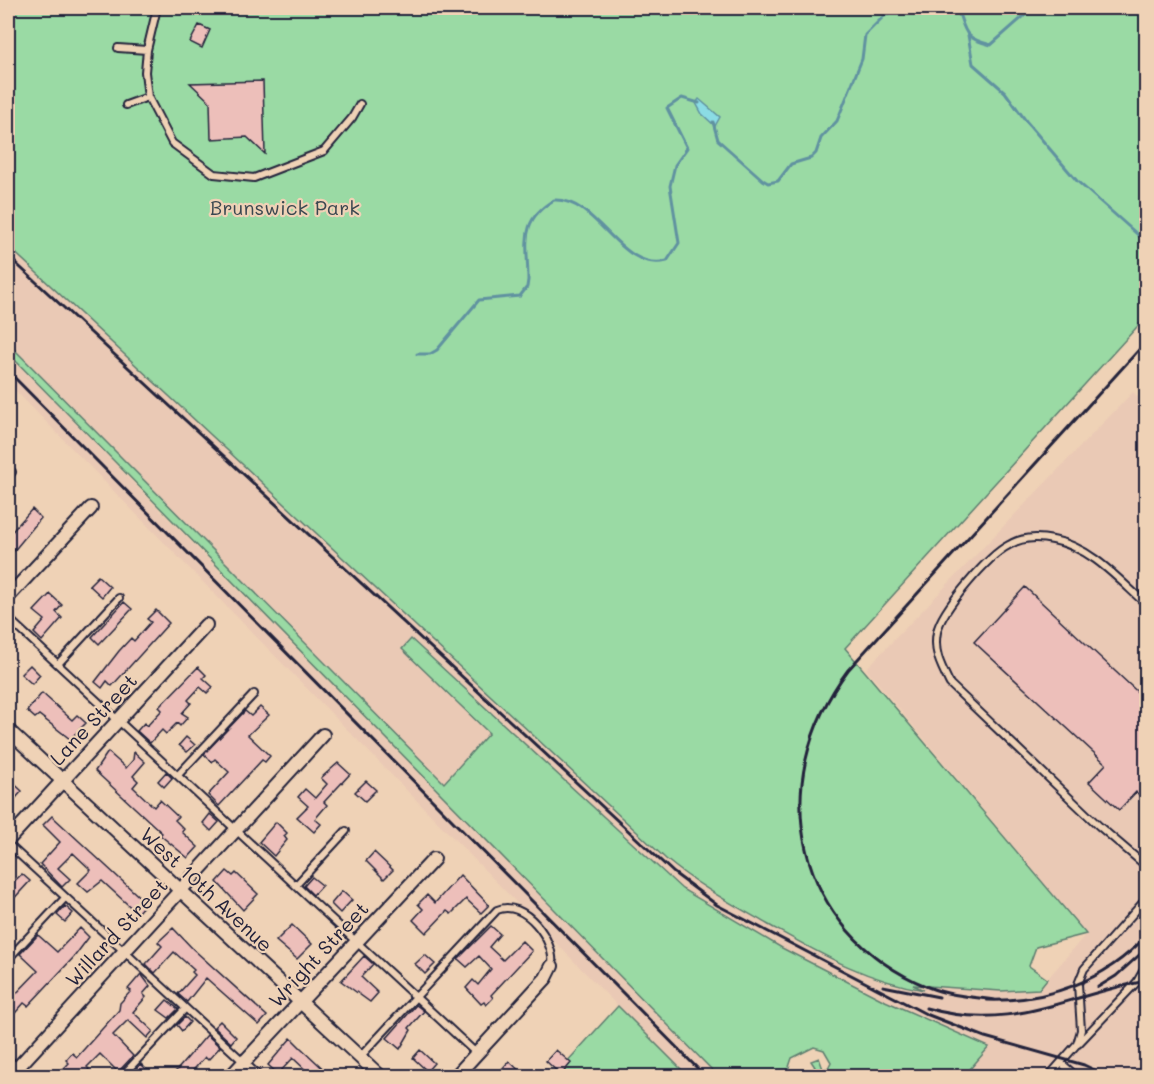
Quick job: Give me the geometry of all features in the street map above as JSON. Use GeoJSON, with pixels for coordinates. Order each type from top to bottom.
{"type":"FeatureCollection","features":[{"type":"Feature","properties":{"kind":"street"},"geometry":{"type":"LineString","coordinates":[[8,597],[92,508]]}},
{"type":"Feature","properties":{"kind":"street","name":"Lane Street"},"geometry":{"type":"LineString","coordinates":[[8,842],[206,625]]}},
{"type":"Feature","properties":{"kind":"street","name":"West 10th Avenue"},"geometry":{"type":"LineString","coordinates":[[8,730],[380,1077]]}},
{"type":"Feature","properties":{"kind":"street","name":"Willard Street"},"geometry":{"type":"LineString","coordinates":[[18,1074],[124,953],[323,735]]}},
{"type":"Feature","properties":{"kind":"street","name":"Wright Street"},"geometry":{"type":"LineString","coordinates":[[231,1077],[356,940],[434,859]]}},
{"type":"Feature","properties":{"kind":"street"},"geometry":{"type":"LineString","coordinates":[[456,1077],[546,978],[552,966]]}},
{"type":"Feature","properties":{"kind":"lane"},"geometry":{"type":"LineString","coordinates":[[157,8],[147,50],[145,72],[148,97],[172,143],[214,174],[254,178],[324,151],[352,118],[360,104]]}},
{"type":"Feature","properties":{"kind":"lane"},"geometry":{"type":"LineString","coordinates":[[118,48],[147,50]]}},
{"type":"Feature","properties":{"kind":"lane"},"geometry":{"type":"LineString","coordinates":[[126,105],[148,97]]}},
{"type":"Feature","properties":{"kind":"lane"},"geometry":{"type":"LineString","coordinates":[[1146,604],[1081,549],[1055,540],[1033,537],[1008,545],[968,583],[945,611],[937,631],[936,655],[950,684],[1099,826],[1146,866]]}},
{"type":"Feature","properties":{"kind":"lane"},"geometry":{"type":"LineString","coordinates":[[58,664],[119,598]]}},
{"type":"Feature","properties":{"kind":"lane"},"geometry":{"type":"LineString","coordinates":[[8,618],[477,1054]]}},
{"type":"Feature","properties":{"kind":"lane"},"geometry":{"type":"LineString","coordinates":[[178,775],[254,694]]}},
{"type":"Feature","properties":{"kind":"lane"},"geometry":{"type":"LineString","coordinates":[[296,885],[346,831]]}},
{"type":"Feature","properties":{"kind":"lane"},"geometry":{"type":"LineString","coordinates":[[8,842],[64,898],[259,1077]]}},
{"type":"Feature","properties":{"kind":"lane"},"geometry":{"type":"LineString","coordinates":[[8,959],[64,898]]}},
{"type":"Feature","properties":{"kind":"lane"},"geometry":{"type":"LineString","coordinates":[[1077,1044],[1081,1030],[1078,984],[1084,969],[1146,899]]}},
{"type":"Feature","properties":{"kind":"lane"},"geometry":{"type":"LineString","coordinates":[[360,1057],[500,908],[523,915],[542,931],[551,945],[552,966]]}},
{"type":"Feature","properties":{"kind":"lane"},"geometry":{"type":"LineString","coordinates":[[1049,1077],[1077,1044],[1137,982],[1146,966]]}},
{"type":"Feature","properties":{"kind":"lane"},"geometry":{"type":"LineString","coordinates":[[122,1077],[185,1009]]}},
{"type":"Feature","properties":{"kind":"lane"},"geometry":{"type":"LineString","coordinates":[[8,1059],[18,1074]]}},
{"type":"Feature","properties":{"kind":"lane"},"geometry":{"type":"LineString","coordinates":[[1061,1063],[1076,1077]]}},
{"type":"Feature","properties":{"kind":"shaded area"},"geometry":{"type":"Polygon","coordinates":[[[8,246],[685,875],[847,967],[891,984],[923,990],[930,979],[1039,989],[1086,934],[866,669],[1133,392],[1146,405],[1146,1076],[964,1076],[988,1047],[883,1000],[738,924],[682,889],[411,639],[402,649],[489,733],[444,783],[8,343],[8,246]]]}},
{"type":"Feature","properties":{"kind":"shaded area"},"geometry":{"type":"Polygon","coordinates":[[[8,353],[718,1076],[688,1076],[652,1041],[8,383],[8,353]]]}},
{"type":"Feature","properties":{"kind":"green space","name":"Brunswick Park"},"geometry":{"type":"Polygon","coordinates":[[[8,8],[1146,8],[1146,317],[845,648],[1086,934],[1036,947],[1029,966],[1047,979],[1039,989],[1001,991],[913,985],[924,990],[882,980],[862,973],[804,945],[728,902],[690,877],[666,859],[8,246],[8,8]]]}},
{"type":"Feature","properties":{"kind":"green space"},"geometry":{"type":"Polygon","coordinates":[[[8,343],[444,783],[489,733],[402,649],[411,639],[682,889],[782,948],[883,1000],[989,1047],[964,1076],[804,1076],[806,1070],[811,1071],[815,1067],[811,1061],[819,1058],[823,1069],[828,1068],[831,1062],[824,1050],[814,1047],[792,1058],[786,1076],[718,1076],[8,353],[8,343]]]}},
{"type":"Feature","properties":{"kind":"green space"},"geometry":{"type":"Polygon","coordinates":[[[618,1006],[688,1076],[554,1076],[618,1006]]]}},
{"type":"Feature","properties":{"kind":"water"},"geometry":{"type":"Polygon","coordinates":[[[699,99],[720,117],[715,126],[702,114],[696,103],[699,99]]]}},
{"type":"Feature","properties":{"kind":"building"},"geometry":{"type":"Polygon","coordinates":[[[199,25],[210,30],[202,48],[190,42],[199,25]]]}},
{"type":"Feature","properties":{"kind":"building"},"geometry":{"type":"Polygon","coordinates":[[[263,81],[265,154],[247,137],[211,139],[210,102],[190,83],[263,81]]]}},
{"type":"Feature","properties":{"kind":"building"},"geometry":{"type":"Polygon","coordinates":[[[32,509],[41,518],[8,558],[8,536],[32,509]]]}},
{"type":"Feature","properties":{"kind":"building"},"geometry":{"type":"Polygon","coordinates":[[[98,576],[110,587],[102,597],[89,585],[98,576]]]}},
{"type":"Feature","properties":{"kind":"building"},"geometry":{"type":"Polygon","coordinates":[[[1025,587],[1146,700],[1146,801],[1136,792],[1119,810],[1089,782],[1106,764],[974,642],[1025,587]]]}},
{"type":"Feature","properties":{"kind":"building"},"geometry":{"type":"Polygon","coordinates":[[[50,594],[62,605],[56,612],[62,618],[42,641],[34,633],[45,620],[34,611],[50,594]]]}},
{"type":"Feature","properties":{"kind":"building"},"geometry":{"type":"Polygon","coordinates":[[[124,602],[132,609],[99,644],[92,637],[124,602]]]}},
{"type":"Feature","properties":{"kind":"building"},"geometry":{"type":"Polygon","coordinates":[[[156,610],[169,623],[112,686],[107,681],[102,688],[95,682],[131,638],[134,641],[151,622],[147,619],[156,610]]]}},
{"type":"Feature","properties":{"kind":"building"},"geometry":{"type":"Polygon","coordinates":[[[30,665],[40,675],[32,684],[21,674],[30,665]]]}},
{"type":"Feature","properties":{"kind":"building"},"geometry":{"type":"Polygon","coordinates":[[[198,667],[206,675],[203,678],[213,687],[207,693],[200,687],[188,700],[191,703],[182,713],[188,717],[180,726],[177,723],[166,734],[162,730],[150,743],[137,731],[144,723],[147,726],[162,710],[159,707],[198,667]]]}},
{"type":"Feature","properties":{"kind":"building"},"geometry":{"type":"Polygon","coordinates":[[[42,693],[72,720],[77,715],[86,723],[70,739],[39,715],[35,718],[27,711],[42,693]]]}},
{"type":"Feature","properties":{"kind":"building"},"geometry":{"type":"Polygon","coordinates":[[[260,707],[269,715],[248,735],[270,756],[265,762],[262,760],[219,806],[208,795],[229,772],[215,759],[212,762],[204,754],[245,711],[251,716],[260,707]]]}},
{"type":"Feature","properties":{"kind":"building"},"geometry":{"type":"Polygon","coordinates":[[[186,737],[195,745],[187,752],[179,745],[186,737]]]}},
{"type":"Feature","properties":{"kind":"building"},"geometry":{"type":"Polygon","coordinates":[[[108,752],[126,768],[133,760],[134,752],[145,762],[133,776],[138,781],[133,787],[154,807],[160,800],[178,817],[175,820],[184,829],[182,832],[198,847],[188,858],[160,835],[162,833],[95,771],[108,752]]]}},
{"type":"Feature","properties":{"kind":"building"},"geometry":{"type":"Polygon","coordinates":[[[338,763],[350,774],[324,802],[327,805],[315,819],[321,824],[314,832],[297,817],[308,806],[298,797],[305,789],[315,798],[327,784],[321,778],[338,763]]]}},
{"type":"Feature","properties":{"kind":"building"},"geometry":{"type":"Polygon","coordinates":[[[166,772],[172,778],[164,787],[158,781],[166,772]]]}},
{"type":"Feature","properties":{"kind":"building"},"geometry":{"type":"Polygon","coordinates":[[[8,778],[22,791],[8,807],[8,778]]]}},
{"type":"Feature","properties":{"kind":"building"},"geometry":{"type":"Polygon","coordinates":[[[366,781],[376,790],[365,801],[355,792],[366,781]]]}},
{"type":"Feature","properties":{"kind":"building"},"geometry":{"type":"Polygon","coordinates":[[[210,814],[219,822],[211,831],[203,823],[210,814]]]}},
{"type":"Feature","properties":{"kind":"building"},"geometry":{"type":"Polygon","coordinates":[[[52,816],[146,903],[137,913],[102,881],[88,892],[78,883],[91,870],[73,853],[58,868],[70,879],[62,887],[40,864],[60,842],[43,825],[52,816]]]}},
{"type":"Feature","properties":{"kind":"building"},"geometry":{"type":"Polygon","coordinates":[[[276,822],[287,833],[284,836],[287,840],[274,856],[259,842],[276,822]]]}},
{"type":"Feature","properties":{"kind":"building"},"geometry":{"type":"Polygon","coordinates":[[[374,852],[393,870],[384,879],[366,861],[374,852]]]}},
{"type":"Feature","properties":{"kind":"building"},"geometry":{"type":"Polygon","coordinates":[[[227,871],[233,876],[236,873],[258,894],[243,910],[217,882],[227,871]]]}},
{"type":"Feature","properties":{"kind":"building"},"geometry":{"type":"Polygon","coordinates":[[[22,874],[30,881],[8,905],[8,887],[22,874]]]}},
{"type":"Feature","properties":{"kind":"building"},"geometry":{"type":"Polygon","coordinates":[[[460,875],[489,905],[481,913],[466,899],[451,914],[447,911],[426,933],[413,920],[423,909],[418,904],[427,895],[435,903],[460,875]]]}},
{"type":"Feature","properties":{"kind":"building"},"geometry":{"type":"Polygon","coordinates":[[[312,877],[322,885],[313,895],[304,886],[312,877]]]}},
{"type":"Feature","properties":{"kind":"building"},"geometry":{"type":"Polygon","coordinates":[[[342,891],[352,900],[340,913],[331,904],[342,891]]]}},
{"type":"Feature","properties":{"kind":"building"},"geometry":{"type":"Polygon","coordinates":[[[65,906],[73,913],[65,922],[57,915],[65,906]]]}},
{"type":"Feature","properties":{"kind":"building"},"geometry":{"type":"Polygon","coordinates":[[[292,925],[312,944],[297,959],[276,941],[292,925]]]}},
{"type":"Feature","properties":{"kind":"building"},"geometry":{"type":"Polygon","coordinates":[[[491,926],[500,934],[489,947],[503,960],[522,941],[532,951],[491,995],[493,998],[486,1005],[484,1002],[481,1004],[466,988],[473,980],[478,985],[491,969],[479,956],[467,967],[458,959],[491,926]]]}},
{"type":"Feature","properties":{"kind":"building"},"geometry":{"type":"Polygon","coordinates":[[[80,928],[89,937],[74,957],[28,1006],[24,1003],[8,1021],[8,1002],[38,971],[20,954],[38,935],[57,952],[80,928]]]}},
{"type":"Feature","properties":{"kind":"building"},"geometry":{"type":"Polygon","coordinates":[[[173,928],[267,1016],[259,1025],[206,978],[187,1002],[178,994],[195,975],[192,972],[194,970],[174,952],[155,973],[146,964],[162,946],[158,942],[173,928]]]}},
{"type":"Feature","properties":{"kind":"building"},"geometry":{"type":"Polygon","coordinates":[[[425,955],[435,964],[425,974],[415,964],[425,955]]]}},
{"type":"Feature","properties":{"kind":"building"},"geometry":{"type":"Polygon","coordinates":[[[364,956],[373,964],[361,977],[378,993],[370,1002],[341,981],[364,956]]]}},
{"type":"Feature","properties":{"kind":"building"},"geometry":{"type":"Polygon","coordinates":[[[141,974],[150,986],[143,994],[146,997],[133,1012],[153,1031],[147,1038],[128,1020],[113,1035],[133,1056],[118,1072],[100,1054],[87,1067],[89,1069],[87,1072],[92,1077],[56,1077],[69,1063],[66,1060],[72,1053],[77,1057],[119,1010],[120,1003],[131,991],[128,989],[141,974]]]}},
{"type":"Feature","properties":{"kind":"building"},"geometry":{"type":"Polygon","coordinates":[[[167,1000],[178,1009],[169,1018],[158,1010],[167,1000]]]}},
{"type":"Feature","properties":{"kind":"building"},"geometry":{"type":"Polygon","coordinates":[[[416,1005],[424,1011],[409,1028],[411,1030],[400,1049],[387,1038],[416,1005]]]}},
{"type":"Feature","properties":{"kind":"building"},"geometry":{"type":"Polygon","coordinates":[[[185,1017],[190,1022],[182,1031],[177,1025],[185,1017]]]}},
{"type":"Feature","properties":{"kind":"building"},"geometry":{"type":"Polygon","coordinates":[[[220,1021],[236,1037],[231,1043],[214,1027],[220,1021]]]}},
{"type":"Feature","properties":{"kind":"building"},"geometry":{"type":"Polygon","coordinates":[[[207,1035],[220,1047],[208,1060],[205,1057],[187,1077],[171,1077],[207,1035]]]}},
{"type":"Feature","properties":{"kind":"building"},"geometry":{"type":"Polygon","coordinates":[[[291,1038],[332,1077],[313,1077],[293,1058],[278,1074],[268,1065],[291,1038]]]}},
{"type":"Feature","properties":{"kind":"building"},"geometry":{"type":"Polygon","coordinates":[[[420,1050],[434,1063],[427,1071],[413,1058],[420,1050]]]}},
{"type":"Feature","properties":{"kind":"building"},"geometry":{"type":"Polygon","coordinates":[[[556,1050],[571,1063],[561,1075],[546,1061],[556,1050]]]}},
{"type":"Feature","properties":{"kind":"building"},"geometry":{"type":"Polygon","coordinates":[[[509,1061],[526,1077],[495,1077],[509,1061]]]}},
{"type":"Feature","properties":{"kind":"building"},"geometry":{"type":"Polygon","coordinates":[[[141,1064],[154,1077],[140,1077],[134,1071],[141,1064]]]}},
{"type":"Feature","properties":{"kind":"waterway"},"geometry":{"type":"LineString","coordinates":[[713,122],[718,140],[763,180],[768,183],[778,181],[791,164],[811,158],[816,153],[821,138],[837,121],[862,59],[865,35],[884,16],[898,8]]}},
{"type":"Feature","properties":{"kind":"waterway"},"geometry":{"type":"LineString","coordinates":[[908,8],[916,8]]}},
{"type":"Feature","properties":{"kind":"waterway"},"geometry":{"type":"LineString","coordinates":[[957,8],[966,32],[975,40],[991,45],[1033,8]]}},
{"type":"Feature","properties":{"kind":"waterway"},"geometry":{"type":"LineString","coordinates":[[968,35],[973,64],[1005,92],[1026,121],[1077,181],[1146,242]]}},
{"type":"Feature","properties":{"kind":"waterway"},"geometry":{"type":"LineString","coordinates":[[417,354],[430,354],[437,350],[479,300],[520,296],[527,287],[528,280],[527,244],[530,225],[535,216],[554,200],[570,203],[584,210],[636,256],[650,262],[667,261],[679,243],[670,186],[675,165],[687,148],[667,108],[682,98],[699,103]]}},
{"type":"Feature","properties":{"kind":"railway"},"geometry":{"type":"LineString","coordinates":[[8,256],[674,873],[717,905],[926,1014],[985,1037],[1084,1065],[1107,1076]]}},
{"type":"Feature","properties":{"kind":"railway"},"geometry":{"type":"LineString","coordinates":[[995,1000],[953,994],[928,987],[883,962],[847,930],[822,892],[806,850],[801,805],[806,759],[822,714],[848,670],[1146,342]]}},
{"type":"Feature","properties":{"kind":"railway"},"geometry":{"type":"LineString","coordinates":[[8,371],[705,1076]]}},
{"type":"Feature","properties":{"kind":"railway"},"geometry":{"type":"LineString","coordinates":[[987,1000],[1031,997],[1074,986],[1112,965],[1146,936]]}},
{"type":"Feature","properties":{"kind":"railway"},"geometry":{"type":"LineString","coordinates":[[1098,987],[1116,976],[1146,949]]}},
{"type":"Feature","properties":{"kind":"railway"},"geometry":{"type":"LineString","coordinates":[[926,1008],[957,1015],[1012,1014],[1146,981]]}},
{"type":"Feature","properties":{"kind":"railway"},"geometry":{"type":"LineString","coordinates":[[883,986],[939,997]]}}]}
